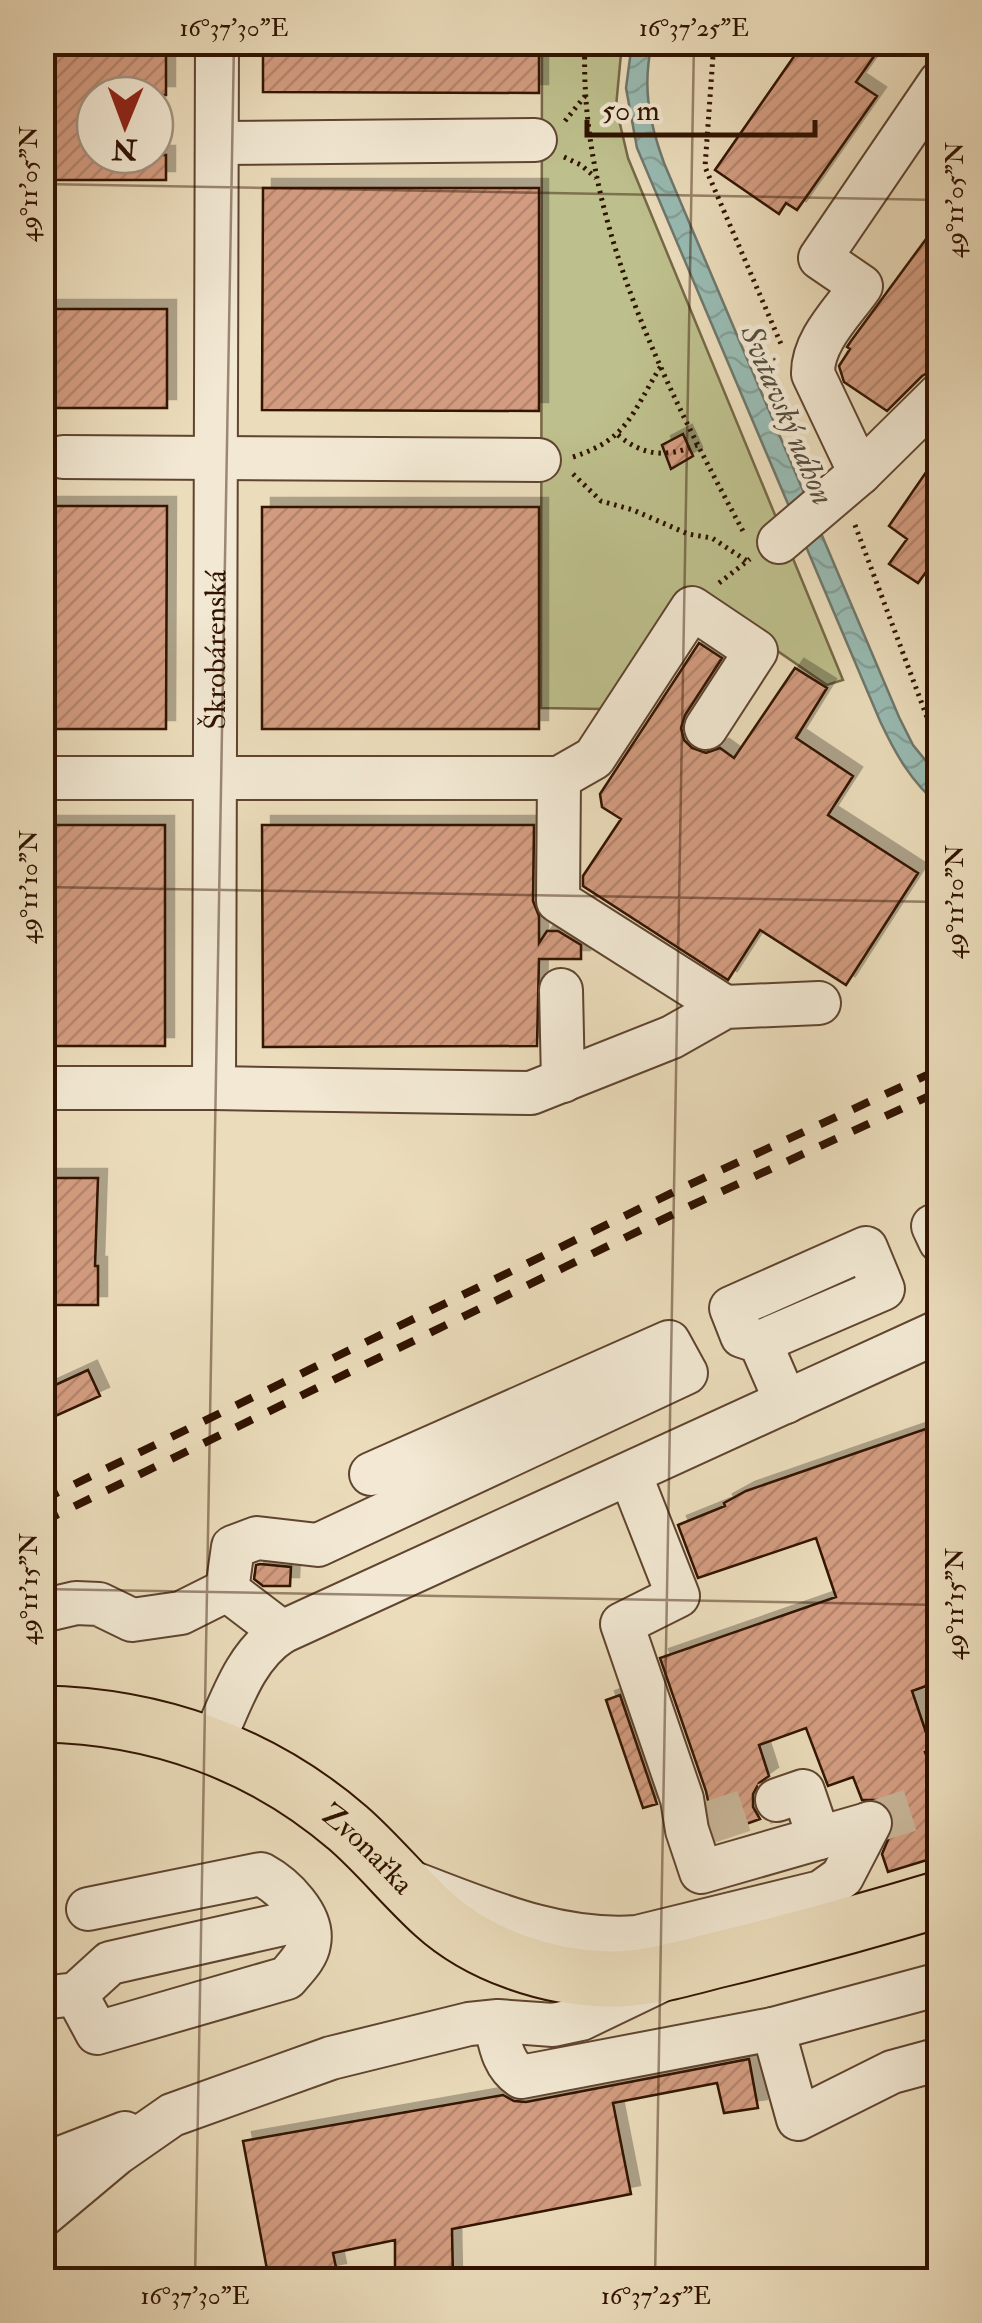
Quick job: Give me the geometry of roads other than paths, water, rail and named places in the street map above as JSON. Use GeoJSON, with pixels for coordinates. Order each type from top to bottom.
{"type":"FeatureCollection","features":[{"type":"Feature","properties":{"kind":"main road","name":"Zvonařka"},"geometry":{"type":"LineString","coordinates":[[42,1714],[134,1722],[212,1744],[346,1826],[437,1917],[460,1934],[520,1962],[575,1975],[610,1979],[686,1967],[810,1938],[940,1899]]}},
{"type":"Feature","properties":{"kind":"street","name":"Škrobárenská"},"geometry":{"type":"LineString","coordinates":[[214,1088],[217,42]]}},
{"type":"Feature","properties":{"kind":"street"},"geometry":{"type":"LineString","coordinates":[[841,490],[812,359],[861,286],[820,258],[940,82]]}},
{"type":"Feature","properties":{"kind":"street"},"geometry":{"type":"LineString","coordinates":[[217,143],[535,140]]}},
{"type":"Feature","properties":{"kind":"street"},"geometry":{"type":"LineString","coordinates":[[761,553],[841,490],[940,394]]}},
{"type":"Feature","properties":{"kind":"street"},"geometry":{"type":"LineString","coordinates":[[64,456],[539,460]]}},
{"type":"Feature","properties":{"kind":"street"},"geometry":{"type":"LineString","coordinates":[[42,778],[559,778],[594,758],[692,608],[756,651],[706,728]]}},
{"type":"Feature","properties":{"kind":"street"},"geometry":{"type":"LineString","coordinates":[[559,778],[558,901],[725,1007]]}},
{"type":"Feature","properties":{"kind":"street"},"geometry":{"type":"LineString","coordinates":[[561,990],[563,1081]]}},
{"type":"Feature","properties":{"kind":"street"},"geometry":{"type":"LineString","coordinates":[[42,1088],[531,1093],[672,1036],[725,1007],[819,1003]]}},
{"type":"Feature","properties":{"kind":"street"},"geometry":{"type":"LineString","coordinates":[[212,1744],[251,1662],[282,1632],[940,1330]]}},
{"type":"Feature","properties":{"kind":"street"},"geometry":{"type":"LineString","coordinates":[[226,1590],[233,1547],[257,1538],[318,1545],[686,1373],[669,1342],[371,1474]]}},
{"type":"Feature","properties":{"kind":"street"},"geometry":{"type":"LineString","coordinates":[[760,1342],[786,1402]]}},
{"type":"Feature","properties":{"kind":"street"},"geometry":{"type":"LineString","coordinates":[[400,1878],[546,1930],[606,1939],[637,1937],[821,1892],[842,1877],[869,1824],[701,1872],[696,1827],[682,1800],[622,1624],[678,1596],[630,1474]]}},
{"type":"Feature","properties":{"kind":"street"},"geometry":{"type":"LineString","coordinates":[[226,1590],[282,1632]]}},
{"type":"Feature","properties":{"kind":"street"},"geometry":{"type":"LineString","coordinates":[[42,1612],[76,1603],[99,1604],[132,1620],[181,1613],[226,1590]]}},
{"type":"Feature","properties":{"kind":"street"},"geometry":{"type":"LineString","coordinates":[[777,1800],[803,1791],[818,1838]]}},
{"type":"Feature","properties":{"kind":"street"},"geometry":{"type":"LineString","coordinates":[[88,1909],[261,1874],[277,1883],[305,1919],[310,1942],[287,1978],[97,2033],[59,1996],[110,1963],[305,1919]]}},
{"type":"Feature","properties":{"kind":"street","name":"Zvonařka"},"geometry":{"type":"LineString","coordinates":[[42,2216],[116,2154],[172,2115],[332,2058],[486,2022],[554,2025],[594,2015],[686,1967]]}},
{"type":"Feature","properties":{"kind":"street"},"geometry":{"type":"LineString","coordinates":[[486,2022],[509,2067],[522,2077],[774,2028],[940,1984]]}},
{"type":"Feature","properties":{"kind":"street"},"geometry":{"type":"LineString","coordinates":[[774,2028],[798,2119],[892,2072],[940,2059]]}},
{"type":"Feature","properties":{"kind":"street"},"geometry":{"type":"LineString","coordinates":[[43,2165],[172,2115]]}},
{"type":"Feature","properties":{"kind":"water"},"geometry":{"type":"Polygon","coordinates":[[[632,43],[652,43],[649,104],[664,163],[899,717],[913,745],[939,777],[939,805],[905,766],[880,721],[637,148],[626,88],[632,43]]]}},
{"type":"Feature","properties":{"kind":"tunnel"},"geometry":{"type":"LineString","coordinates":[[704,1824],[777,1800]]}},
{"type":"Feature","properties":{"kind":"tunnel"},"geometry":{"type":"LineString","coordinates":[[870,1823],[940,1801]]}},
{"type":"Feature","properties":{"kind":"railway"},"geometry":{"type":"LineString","coordinates":[[42,1500],[682,1188],[940,1069]]}},
{"type":"Feature","properties":{"kind":"railway"},"geometry":{"type":"LineString","coordinates":[[42,1522],[690,1206],[940,1091]]}},
{"type":"Feature","properties":{"kind":"water label","name":"Svitavský náhon"},"geometry":{"type":"Point","coordinates":[787,415]}}]}
